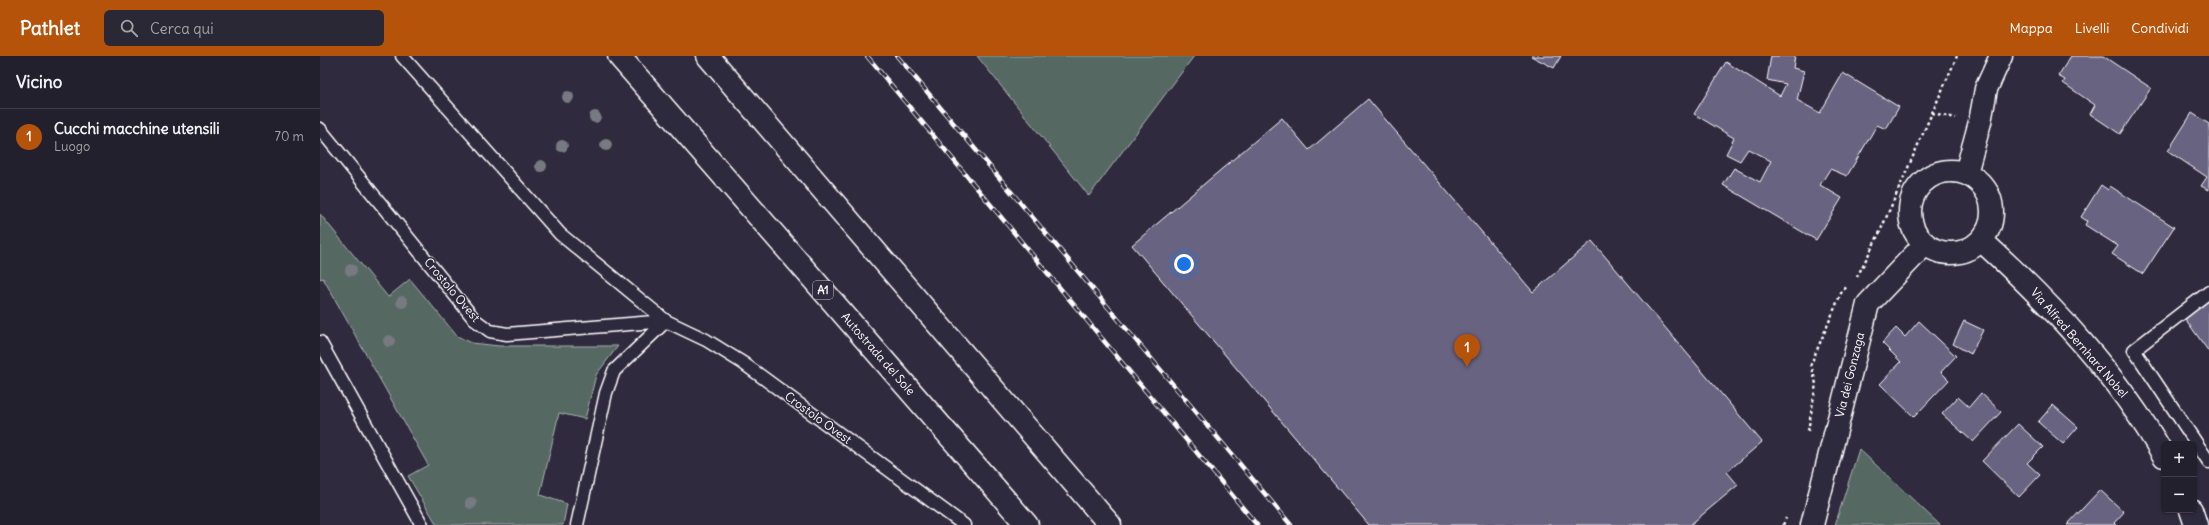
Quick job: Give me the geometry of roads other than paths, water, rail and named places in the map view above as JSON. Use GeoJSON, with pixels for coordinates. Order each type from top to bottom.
{"type":"FeatureCollection","features":[{"type":"Feature","properties":{"kind":"main road","name":"Autostrada del Sole"},"geometry":{"type":"LineString","coordinates":[[619,56],[1027,525]]}},
{"type":"Feature","properties":{"kind":"main road"},"geometry":{"type":"LineString","coordinates":[[708,56],[1110,525]]}},
{"type":"Feature","properties":{"kind":"main road"},"geometry":{"type":"LineString","coordinates":[[1966,173],[1980,122],[1986,89],[2001,56]]}},
{"type":"Feature","properties":{"kind":"main road"},"geometry":{"type":"LineString","coordinates":[[1950,171],[1966,173],[1977,180],[1986,190],[1992,203],[1992,216],[1989,229],[1982,241],[1972,248],[1960,253],[1948,254],[1936,251],[1925,244],[1914,231],[1909,216],[1912,199],[1920,185],[1933,175],[1950,171]]}},
{"type":"Feature","properties":{"kind":"main road","name":"Via Alfred Bernhard Nobel"},"geometry":{"type":"LineString","coordinates":[[1982,241],[2018,274],[2092,354],[2125,395],[2161,451]]}},
{"type":"Feature","properties":{"kind":"main road","name":"Via dei Gonzaga"},"geometry":{"type":"LineString","coordinates":[[1812,525],[1868,304],[1925,244]]}},
{"type":"Feature","properties":{"kind":"main road"},"geometry":{"type":"LineString","coordinates":[[2192,513],[2196,525]]}},
{"type":"Feature","properties":{"kind":"lane"},"geometry":{"type":"LineString","coordinates":[[402,56],[560,234],[666,321],[614,370],[606,394],[577,525]]}},
{"type":"Feature","properties":{"kind":"lane","name":"Crostolo Ovest"},"geometry":{"type":"LineString","coordinates":[[320,129],[475,320],[490,331],[507,334],[666,321],[706,340],[743,362],[964,525]]}},
{"type":"Feature","properties":{"kind":"lane"},"geometry":{"type":"LineString","coordinates":[[2209,292],[2134,350],[2209,462]]}},
{"type":"Feature","properties":{"kind":"lane"},"geometry":{"type":"LineString","coordinates":[[320,342],[422,525]]}},
{"type":"Feature","properties":{"kind":"railway"},"geometry":{"type":"LineString","coordinates":[[867,56],[1257,525]]}},
{"type":"Feature","properties":{"kind":"railway"},"geometry":{"type":"LineString","coordinates":[[897,56],[1291,525]]}},
{"type":"Feature","properties":{"kind":"place","name":"Cucchi macchine utensili"},"geometry":{"type":"Point","coordinates":[1467,367]}}]}
